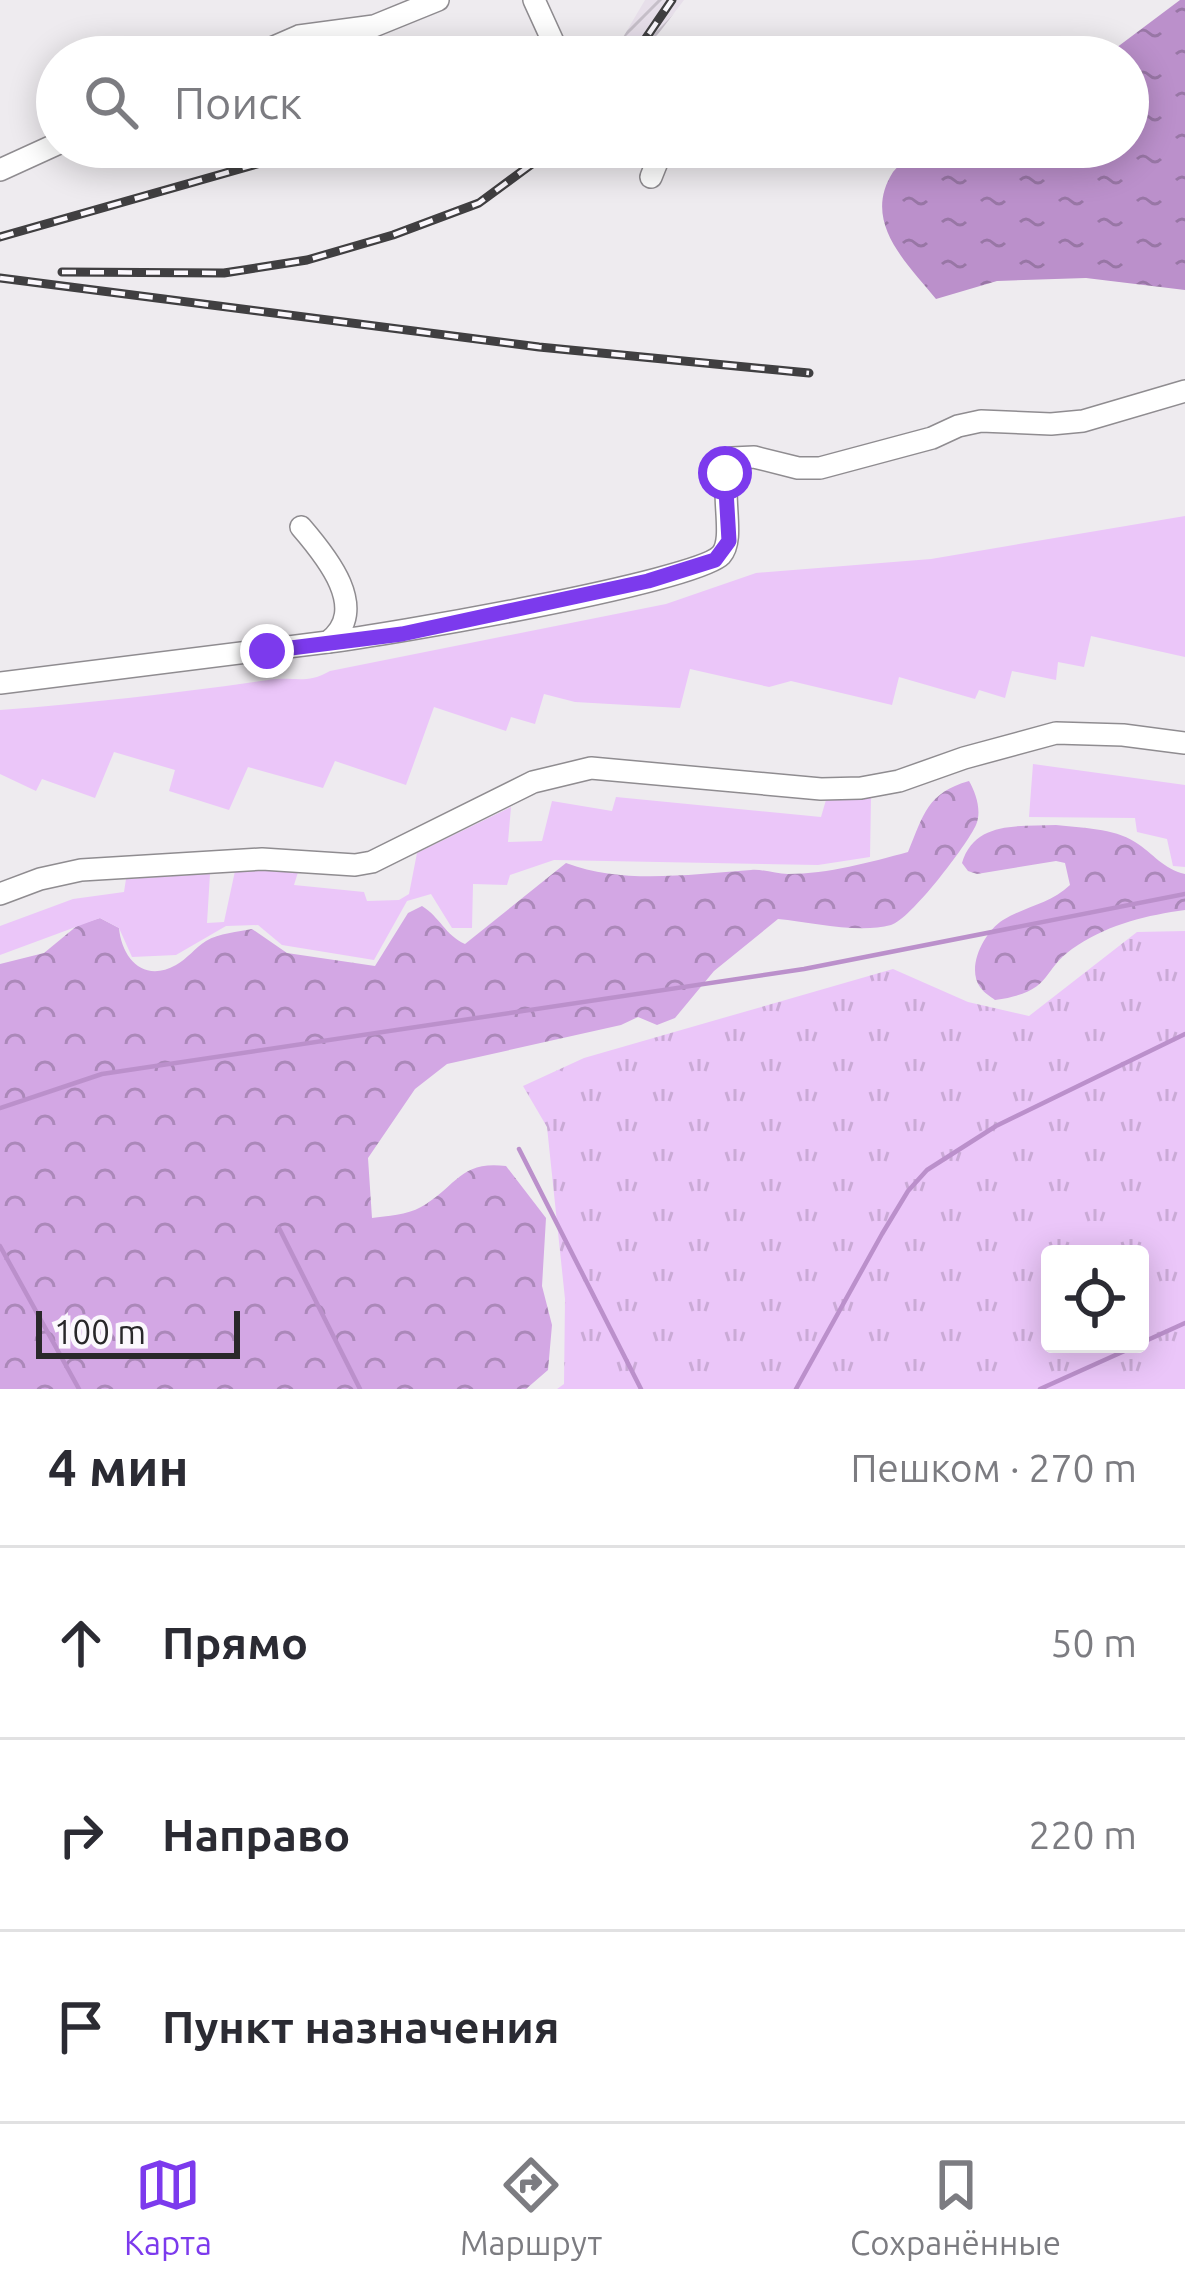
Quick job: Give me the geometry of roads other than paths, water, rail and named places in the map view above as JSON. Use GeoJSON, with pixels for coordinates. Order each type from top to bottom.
{"type":"FeatureCollection","features":[{"type":"Feature","properties":{"kind":"street"},"geometry":{"type":"LineString","coordinates":[[296,36],[374,26],[438,0]]}},
{"type":"Feature","properties":{"kind":"street"},"geometry":{"type":"LineString","coordinates":[[534,0],[550,36]]}},
{"type":"Feature","properties":{"kind":"street"},"geometry":{"type":"LineString","coordinates":[[0,170],[36,154]]}},
{"type":"Feature","properties":{"kind":"street"},"geometry":{"type":"LineString","coordinates":[[651,177],[655,168]]}},
{"type":"Feature","properties":{"kind":"street"},"geometry":{"type":"LineString","coordinates":[[0,683],[402,634],[648,581],[715,560],[729,541],[725,473],[732,458],[820,468],[932,439],[958,426],[1010,420],[1083,421],[1185,391]]}},
{"type":"Feature","properties":{"kind":"street"},"geometry":{"type":"LineString","coordinates":[[301,527],[322,552],[344,596],[347,610],[340,634],[328,642]]}},
{"type":"Feature","properties":{"kind":"street"},"geometry":{"type":"LineString","coordinates":[[0,894],[81,870],[262,859],[373,862],[532,782],[591,768],[821,789],[861,788],[1056,733],[1185,743]]}},
{"type":"Feature","properties":{"kind":"water"},"geometry":{"type":"Polygon","coordinates":[[[1185,0],[1185,290],[1086,278],[997,281],[936,299],[901,256],[885,225],[884,190],[893,172],[897,168],[1149,168],[1149,36],[1132,36],[1185,0]]]}},
{"type":"Feature","properties":{"kind":"waterway"},"geometry":{"type":"LineString","coordinates":[[0,1108],[102,1074],[804,969],[1185,894]]}},
{"type":"Feature","properties":{"kind":"waterway"},"geometry":{"type":"LineString","coordinates":[[796,1389],[882,1234],[927,1170],[996,1126],[1185,1034]]}},
{"type":"Feature","properties":{"kind":"waterway"},"geometry":{"type":"LineString","coordinates":[[519,1149],[641,1389]]}},
{"type":"Feature","properties":{"kind":"waterway"},"geometry":{"type":"LineString","coordinates":[[279,1228],[360,1389]]}},
{"type":"Feature","properties":{"kind":"waterway"},"geometry":{"type":"LineString","coordinates":[[0,1246],[79,1389]]}},
{"type":"Feature","properties":{"kind":"waterway"},"geometry":{"type":"LineString","coordinates":[[1149,1339],[1185,1323]]}},
{"type":"Feature","properties":{"kind":"waterway"},"geometry":{"type":"LineString","coordinates":[[1040,1389],[1120,1353]]}},
{"type":"Feature","properties":{"kind":"railway"},"geometry":{"type":"LineString","coordinates":[[647,36],[672,0]]}},
{"type":"Feature","properties":{"kind":"railway"},"geometry":{"type":"LineString","coordinates":[[0,237],[243,168]]}},
{"type":"Feature","properties":{"kind":"railway"},"geometry":{"type":"LineString","coordinates":[[62,272],[224,273],[307,260],[479,203],[526,168]]}},
{"type":"Feature","properties":{"kind":"railway"},"geometry":{"type":"LineString","coordinates":[[0,278],[539,347],[809,373]]}}]}
